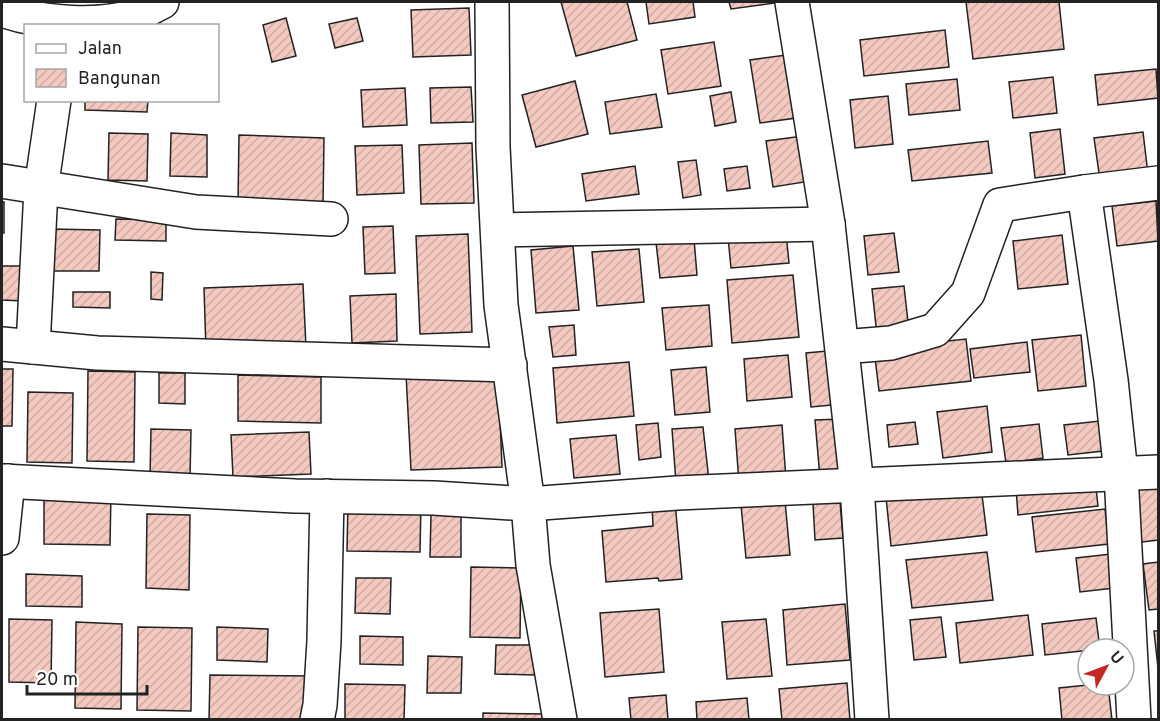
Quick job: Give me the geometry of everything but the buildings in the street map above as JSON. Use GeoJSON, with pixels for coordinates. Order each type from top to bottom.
{"type":"FeatureCollection","features":[{"type":"Feature","properties":{"kind":"street"},"geometry":{"type":"LineString","coordinates":[[18,10],[65,24],[117,19],[140,14],[162,2]]}},
{"type":"Feature","properties":{"kind":"street"},"geometry":{"type":"LineString","coordinates":[[492,2],[493,147],[501,305],[528,504],[533,564],[560,720]]}},
{"type":"Feature","properties":{"kind":"street"},"geometry":{"type":"LineString","coordinates":[[792,2],[828,224],[842,347],[857,486],[872,720]]}},
{"type":"Feature","properties":{"kind":"street"},"geometry":{"type":"LineString","coordinates":[[54,102],[17,346],[97,353],[510,365]]}},
{"type":"Feature","properties":{"kind":"street"},"geometry":{"type":"LineString","coordinates":[[2,181],[196,212],[332,219]]}},
{"type":"Feature","properties":{"kind":"street"},"geometry":{"type":"LineString","coordinates":[[842,347],[891,343],[935,330],[968,293],[1000,205],[1158,183]]}},
{"type":"Feature","properties":{"kind":"street"},"geometry":{"type":"LineString","coordinates":[[1084,192],[1111,380],[1121,474],[1134,720]]}},
{"type":"Feature","properties":{"kind":"street"},"geometry":{"type":"LineString","coordinates":[[499,230],[828,224]]}},
{"type":"Feature","properties":{"kind":"street"},"geometry":{"type":"LineString","coordinates":[[2,538],[5,481],[144,489],[434,498],[528,504],[676,493],[1158,472]]}},
{"type":"Feature","properties":{"kind":"street"},"geometry":{"type":"LineString","coordinates":[[317,720],[324,641],[327,496]]}}]}
